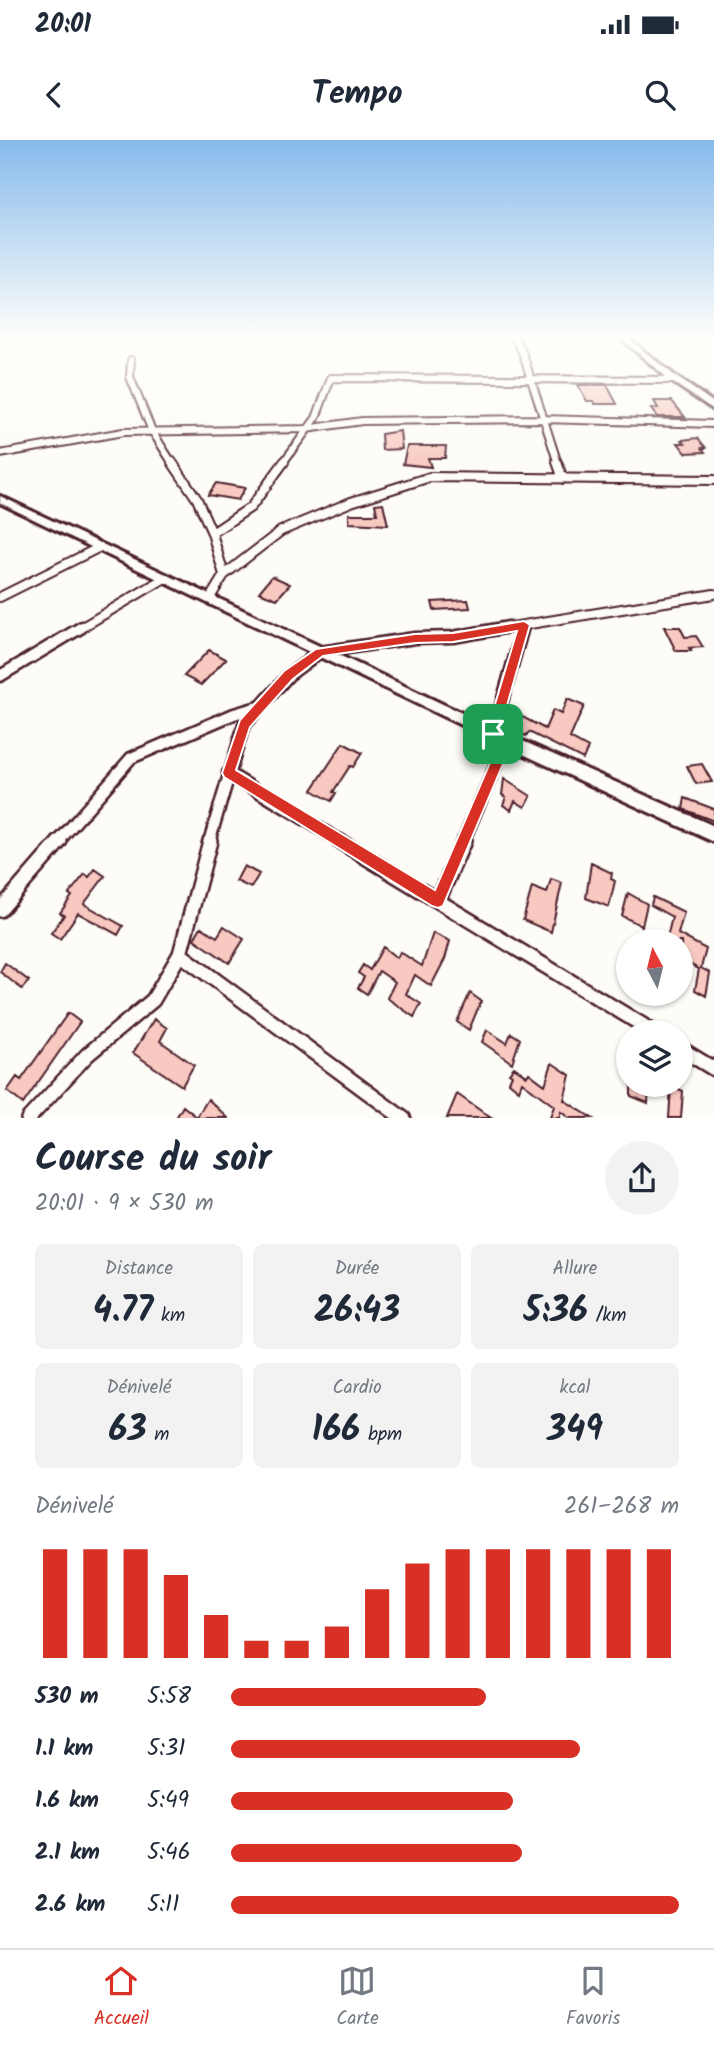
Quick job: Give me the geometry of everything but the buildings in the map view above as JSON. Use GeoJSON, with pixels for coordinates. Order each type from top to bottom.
{"type":"FeatureCollection","features":[{"type":"Feature","properties":{"kind":"main road"},"geometry":{"type":"LineString","coordinates":[[678,382],[714,407]]}},
{"type":"Feature","properties":{"kind":"main road"},"geometry":{"type":"LineString","coordinates":[[0,499],[493,734],[507,738],[714,834]]}},
{"type":"Feature","properties":{"kind":"street"},"geometry":{"type":"LineString","coordinates":[[132,382],[152,431],[197,499],[212,533],[224,575]]}},
{"type":"Feature","properties":{"kind":"street"},"geometry":{"type":"LineString","coordinates":[[212,533],[251,507],[316,418],[330,382]]}},
{"type":"Feature","properties":{"kind":"street"},"geometry":{"type":"LineString","coordinates":[[530,382],[563,479]]}},
{"type":"Feature","properties":{"kind":"street"},"geometry":{"type":"LineString","coordinates":[[0,454],[123,432],[306,429],[362,421],[543,419],[714,424]]}},
{"type":"Feature","properties":{"kind":"street"},"geometry":{"type":"LineString","coordinates":[[210,597],[224,575],[281,531],[411,481],[430,477],[714,480]]}},
{"type":"Feature","properties":{"kind":"street"},"geometry":{"type":"LineString","coordinates":[[0,597],[100,547]]}},
{"type":"Feature","properties":{"kind":"street"},"geometry":{"type":"LineString","coordinates":[[0,676],[165,578]]}},
{"type":"Feature","properties":{"kind":"street"},"geometry":{"type":"LineString","coordinates":[[28,1118],[48,1100],[87,1055],[153,1000],[180,954],[228,773],[244,724],[289,675],[320,652],[415,638],[453,637],[622,607],[714,594]]}},
{"type":"Feature","properties":{"kind":"street"},"geometry":{"type":"LineString","coordinates":[[493,734],[524,625]]}},
{"type":"Feature","properties":{"kind":"street"},"geometry":{"type":"LineString","coordinates":[[0,910],[131,758],[234,714],[260,707]]}},
{"type":"Feature","properties":{"kind":"street"},"geometry":{"type":"LineString","coordinates":[[438,901],[507,738]]}},
{"type":"Feature","properties":{"kind":"street"},"geometry":{"type":"LineString","coordinates":[[228,773],[634,1020]]}},
{"type":"Feature","properties":{"kind":"street"},"geometry":{"type":"LineString","coordinates":[[180,954],[404,1118]]}},
{"type":"Feature","properties":{"kind":"street"},"geometry":{"type":"LineString","coordinates":[[693,1056],[714,1069]]}},
{"type":"Feature","properties":{"kind":"route"},"geometry":{"type":"LineString","coordinates":[[524,625],[493,734],[507,738],[438,901],[228,773],[244,724],[289,675],[320,652],[415,638],[453,637],[524,625]]}}]}
